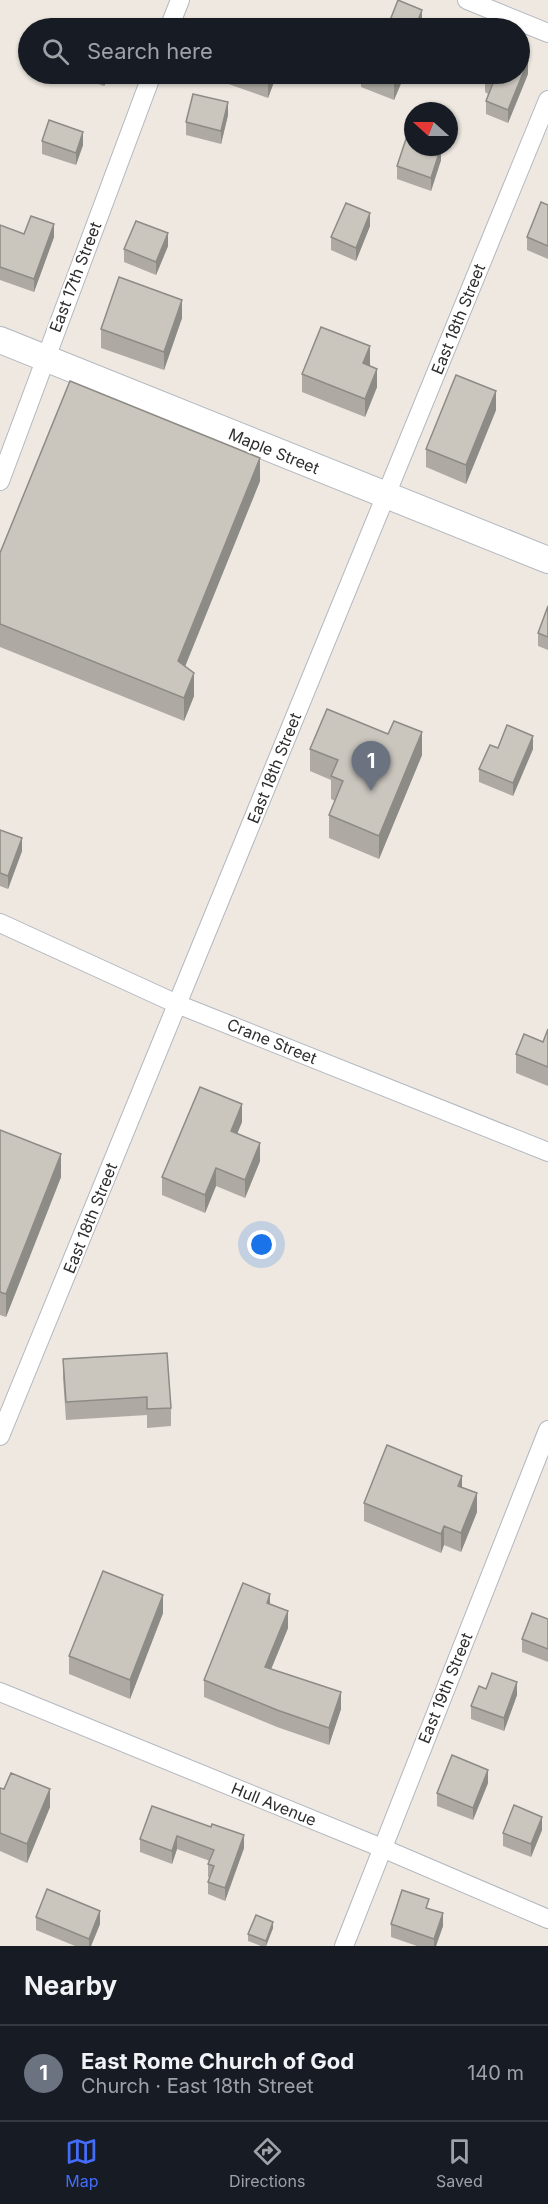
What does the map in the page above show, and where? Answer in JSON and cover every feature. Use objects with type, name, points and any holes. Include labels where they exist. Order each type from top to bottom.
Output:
[{"type":"main road","name":"Maple Street","points":[[0,340],[548,560]]},
{"type":"street","points":[[173,18],[180,0]]},
{"type":"street","points":[[467,0],[511,18]]},
{"type":"street","points":[[530,26],[548,33]]},
{"type":"street","name":"East 17th Street","points":[[0,481],[148,84]]},
{"type":"street","name":"East 18th Street","points":[[0,1436],[548,100]]},
{"type":"street","name":"Crane Street","points":[[0,923],[177,1004],[548,1152]]},
{"type":"street","name":"East 19th Street","points":[[344,1946],[548,1430]]},
{"type":"street","name":"Hull Avenue","points":[[0,1692],[382,1848],[548,1919]]},
{"type":"building","points":[[398,0],[422,10],[419,18],[391,18]]},
{"type":"building","points":[[493,84],[519,84],[508,110],[486,101]]},
{"type":"building","points":[[193,94],[228,102],[221,131],[186,122]]},
{"type":"building","points":[[49,120],[83,132],[76,153],[42,141]]},
{"type":"building","points":[[404,145],[404,156],[438,156],[431,178],[397,166]]},
{"type":"building","points":[[541,202],[548,205],[548,246],[527,237]]},
{"type":"building","points":[[346,203],[370,213],[356,248],[331,237]]},
{"type":"building","points":[[31,216],[54,224],[34,279],[0,267],[0,225],[24,234]]},
{"type":"building","points":[[136,221],[168,233],[156,262],[124,249]]},
{"type":"building","points":[[119,277],[182,300],[164,352],[101,329]]},
{"type":"building","points":[[321,327],[370,346],[363,363],[377,369],[365,399],[302,374]]},
{"type":"building","points":[[456,375],[496,391],[466,465],[426,449]]},
{"type":"building","points":[[70,381],[260,458],[178,661],[194,673],[184,698],[0,624],[0,553]]},
{"type":"building","points":[[548,606],[548,637],[538,633]]},
{"type":"building","points":[[327,709],[388,734],[394,721],[422,732],[379,836],[329,815],[343,781],[331,776],[338,760],[310,749]]},
{"type":"building","points":[[507,725],[533,736],[513,783],[479,769],[490,745],[498,748]]},
{"type":"building","points":[[0,830],[22,838],[8,876],[0,873]]},
{"type":"building","points":[[548,1029],[548,1067],[516,1054],[524,1034],[543,1042]]},
{"type":"building","points":[[200,1087],[242,1104],[231,1131],[260,1143],[245,1180],[216,1168],[205,1195],[162,1177]]},
{"type":"building","points":[[0,1130],[61,1154],[6,1294],[0,1292]]},
{"type":"building","points":[[167,1353],[171,1408],[147,1409],[147,1397],[66,1402],[63,1359]]},
{"type":"building","points":[[387,1445],[462,1476],[458,1486],[477,1493],[461,1533],[444,1526],[441,1534],[364,1503]]},
{"type":"building","points":[[103,1571],[163,1595],[130,1680],[69,1656]]},
{"type":"building","points":[[243,1583],[270,1594],[267,1603],[288,1611],[265,1667],[341,1692],[329,1728],[277,1710],[204,1680]]},
{"type":"building","points":[[532,1613],[548,1619],[548,1649],[522,1639]]},
{"type":"building","points":[[492,1673],[517,1682],[504,1718],[471,1706],[479,1686],[486,1689]]},
{"type":"building","points":[[452,1755],[488,1770],[473,1808],[437,1793]]},
{"type":"building","points":[[11,1773],[50,1789],[27,1844],[0,1833],[0,1788],[4,1789]]},
{"type":"building","points":[[514,1805],[542,1817],[531,1844],[503,1833]]},
{"type":"building","points":[[152,1806],[211,1827],[212,1824],[244,1835],[225,1888],[208,1882],[214,1866],[208,1864],[214,1850],[177,1836],[172,1851],[140,1839]]},
{"type":"building","points":[[47,1889],[100,1911],[89,1939],[36,1917]]},
{"type":"building","points":[[402,1890],[429,1899],[426,1908],[443,1913],[434,1939],[391,1924]]},
{"type":"building","points":[[256,1915],[273,1922],[266,1941],[248,1934]]},
{"type":"place","name":"East Rome Church of God","points":[[371,791]]}]
